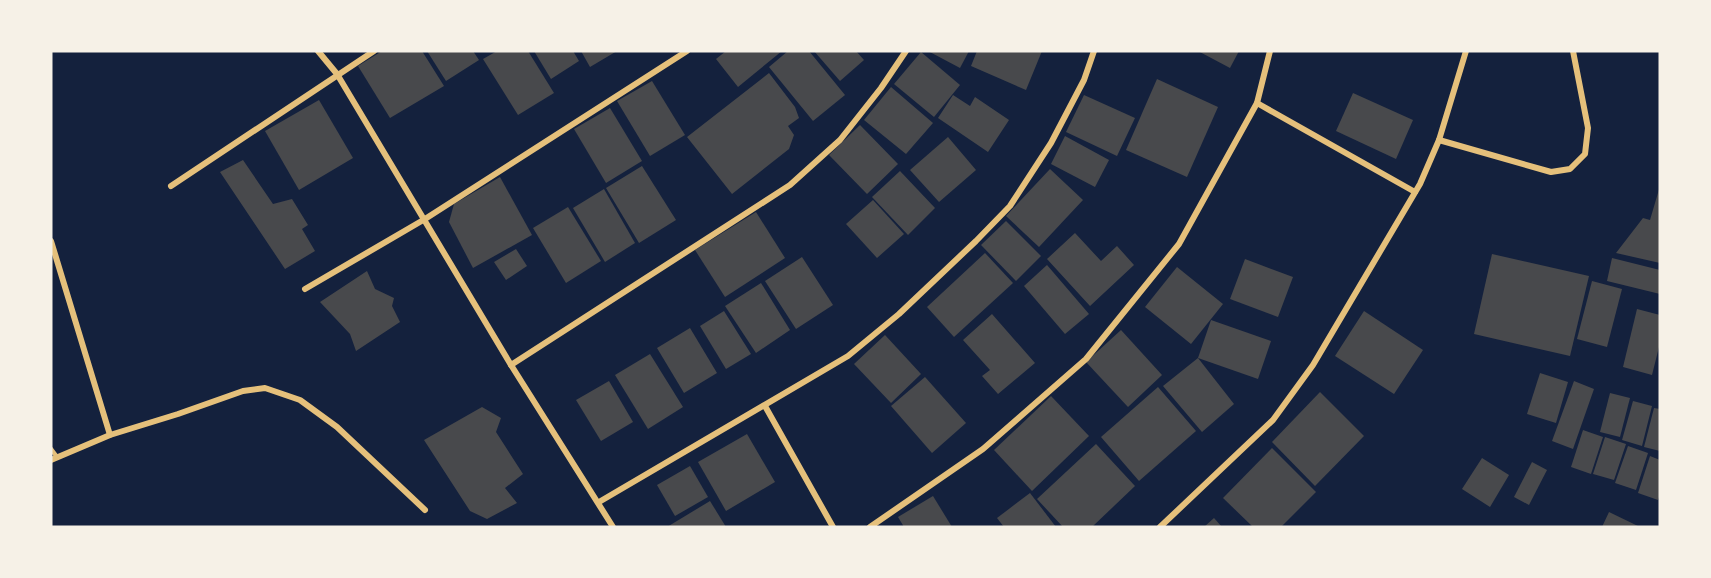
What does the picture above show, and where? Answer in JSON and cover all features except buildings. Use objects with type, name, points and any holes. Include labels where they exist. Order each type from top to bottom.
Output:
[{"type":"street","points":[[318,51],[337,74],[511,365],[614,527]]},
{"type":"street","points":[[171,186],[374,51]]},
{"type":"street","points":[[305,289],[425,219],[687,51]]},
{"type":"street","points":[[511,365],[790,185],[840,140],[881,88],[906,51]]},
{"type":"street","points":[[599,502],[848,356],[898,314],[1010,206],[1051,143],[1084,80],[1094,51]]},
{"type":"street","points":[[870,527],[983,450],[1086,359],[1179,244],[1257,103],[1270,51]]},
{"type":"street","points":[[1160,527],[1273,420],[1313,364],[1415,192],[1439,140],[1466,51]]},
{"type":"street","points":[[1439,140],[1551,172],[1570,170],[1585,154],[1588,128],[1573,51]]},
{"type":"street","points":[[1257,103],[1415,192]]},
{"type":"street","points":[[51,241],[110,435]]},
{"type":"street","points":[[54,459],[110,435],[243,391],[265,388],[300,400],[337,427],[425,510]]},
{"type":"street","points":[[765,406],[833,527]]},
{"type":"lane","points":[[51,449],[54,459]]}]
